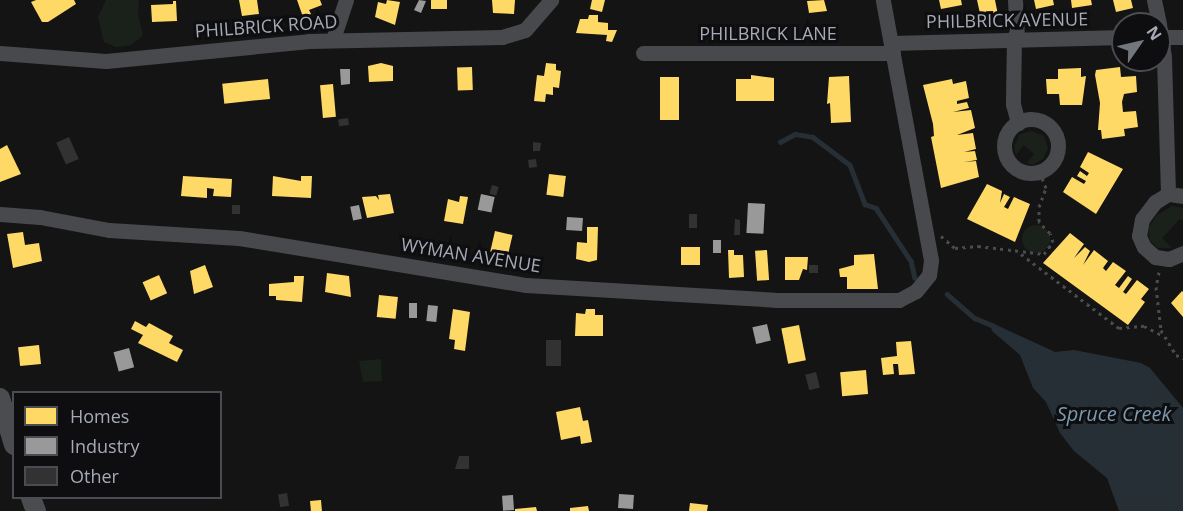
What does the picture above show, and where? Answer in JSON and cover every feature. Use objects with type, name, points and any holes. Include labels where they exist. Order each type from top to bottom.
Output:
[{"type":"main road","points":[[0,398],[12,438]]},
{"type":"street","points":[[333,39],[346,0]]},
{"type":"street","name":"PHILBRICK ROAD","points":[[0,53],[106,61],[333,39],[502,37],[518,33],[531,24],[550,0]]},
{"type":"street","points":[[883,0],[924,218]]},
{"type":"street","points":[[1015,0],[1013,104],[1018,123]]},
{"type":"street","name":"PHILBRICK AVENUE","points":[[892,48],[1015,37],[1111,37]]},
{"type":"street","name":"PHILBRICK LANE","points":[[643,52],[892,48]]},
{"type":"street","points":[[1164,72],[1175,195],[1149,208],[1139,231],[1147,252],[1161,258],[1183,253]]},
{"type":"street","points":[[1032,119],[1045,123],[1057,138],[1058,149],[1054,161],[1040,172],[1020,171],[1006,157],[1006,136],[1018,123],[1032,119]]},
{"type":"street","name":"WYMAN AVENUE","points":[[0,214],[40,217],[109,230],[239,237],[551,286],[629,288],[775,300],[899,300],[916,291],[929,275],[929,245],[924,218]]},
{"type":"path","points":[[924,218],[955,248],[978,246],[1020,253],[1044,254],[1053,242],[1050,233],[1039,222],[1039,207],[1046,188],[1040,172]]},
{"type":"path","points":[[1020,253],[1082,304],[1122,330],[1144,326],[1164,336]]},
{"type":"path","points":[[1161,258],[1156,287],[1164,336],[1176,355],[1183,358]]},
{"type":"shaded area","points":[[106,0],[139,0],[138,14],[143,36],[131,45],[116,47],[104,42],[98,17]]},
{"type":"shaded area","points":[[1031,131],[1044,136],[1048,148],[1043,159],[1032,165],[1027,163],[1034,154],[1024,145],[1016,155],[1014,147],[1019,135]]},
{"type":"shaded area","points":[[1172,206],[1183,208],[1183,221],[1180,219],[1162,238],[1172,248],[1158,248],[1150,240],[1148,228],[1157,215]]},
{"type":"shaded area","points":[[1036,225],[1046,229],[1050,239],[1046,249],[1036,253],[1026,249],[1022,239],[1026,229]]},
{"type":"shaded area","points":[[381,359],[382,381],[363,382],[359,361]]},
{"type":"water","name":"Spruce Creek","points":[[990,322],[1055,352],[1074,350],[1141,363],[1150,368],[1183,408],[1183,511],[1119,511],[1107,478],[1074,451],[1060,433],[1046,402],[1033,388],[1020,355],[992,331]]},
{"type":"building: Homes","points":[[74,0],[76,4],[48,22],[42,22],[31,2]]},
{"type":"building: Homes","points":[[239,0],[257,0],[259,14],[242,16]]},
{"type":"building: Homes","points":[[297,0],[320,0],[322,5],[309,10],[311,14],[303,17]]},
{"type":"building: Homes","points":[[387,0],[400,2],[395,25],[375,17],[378,2],[386,4]]},
{"type":"building: Homes","points":[[431,0],[447,0],[447,9],[431,9]]},
{"type":"building: Homes","points":[[492,0],[515,0],[514,14],[493,13]]},
{"type":"building: Homes","points":[[592,0],[605,0],[602,12],[590,9]]},
{"type":"building: Homes","points":[[824,0],[827,11],[809,13],[807,1]]},
{"type":"building: Homes","points":[[939,0],[961,0],[962,5],[941,9]]},
{"type":"building: Homes","points":[[977,0],[995,0],[998,15],[981,18]]},
{"type":"building: Homes","points":[[1034,0],[1053,0],[1054,5],[1036,9]]},
{"type":"building: Homes","points":[[1071,0],[1091,0],[1092,5],[1072,8]]},
{"type":"building: Homes","points":[[1113,0],[1131,0],[1133,8],[1116,12]]},
{"type":"building: Homes","points":[[173,1],[176,1],[177,21],[152,22],[151,5],[173,4]]},
{"type":"building: Homes","points":[[589,15],[598,15],[598,22],[608,23],[608,30],[617,30],[612,42],[606,41],[607,35],[576,33],[580,19],[588,19]]},
{"type":"building: Homes","points":[[381,63],[393,66],[393,81],[369,82],[368,66]]},
{"type":"building: Homes","points":[[546,63],[556,64],[556,70],[561,71],[559,88],[553,87],[553,95],[546,94],[545,102],[534,101],[537,75],[544,76]]},
{"type":"building: Homes","points":[[472,67],[473,90],[458,91],[457,68]]},
{"type":"building: Homes","points":[[1081,68],[1081,77],[1086,76],[1082,105],[1060,105],[1059,94],[1047,94],[1046,79],[1058,79],[1058,69]]},
{"type":"building: Homes","points":[[1111,68],[1111,72],[1120,72],[1121,77],[1136,76],[1137,92],[1124,94],[1122,102],[1123,112],[1136,111],[1138,127],[1124,129],[1125,136],[1102,139],[1101,130],[1098,130],[1100,103],[1096,70]]},
{"type":"building: Homes","points":[[751,75],[774,78],[774,101],[736,101],[736,79],[751,79]]},
{"type":"building: Homes","points":[[849,76],[851,122],[831,123],[830,103],[827,104],[829,77]]},
{"type":"building: Homes","points":[[660,77],[679,77],[679,120],[660,120]]},
{"type":"building: Homes","points":[[268,79],[270,99],[224,104],[222,84]]},
{"type":"building: Homes","points":[[952,79],[953,84],[966,81],[969,98],[957,101],[957,104],[967,102],[969,108],[953,112],[971,110],[975,128],[957,135],[973,133],[976,149],[964,152],[975,151],[977,160],[964,162],[976,161],[979,177],[941,188],[931,137],[934,136],[933,124],[923,85]]},
{"type":"building: Homes","points":[[333,84],[336,117],[323,118],[320,85]]},
{"type":"building: Homes","points":[[7,145],[21,174],[0,182],[0,149]]},
{"type":"building: Homes","points":[[1088,152],[1123,169],[1096,214],[1063,192],[1072,177],[1084,184],[1086,181],[1077,176],[1080,171],[1087,176],[1089,173],[1080,167]]},
{"type":"building: Homes","points":[[549,174],[566,176],[563,197],[546,195]]},
{"type":"building: Homes","points":[[183,176],[232,179],[231,197],[213,196],[214,189],[207,188],[207,198],[181,196]]},
{"type":"building: Homes","points":[[273,176],[301,181],[301,176],[312,176],[311,198],[272,196]]},
{"type":"building: Homes","points":[[987,184],[1002,191],[1000,203],[1004,194],[1010,197],[1004,207],[1008,209],[1014,197],[1030,204],[1015,242],[967,219]]},
{"type":"building: Homes","points":[[390,194],[394,213],[367,218],[362,197],[376,196],[379,200],[378,195]]},
{"type":"building: Homes","points":[[460,196],[468,197],[463,224],[444,221],[448,199],[459,202]]},
{"type":"building: Homes","points":[[587,227],[598,227],[597,260],[589,262],[576,259],[577,242],[587,243]]},
{"type":"building: Homes","points":[[495,231],[513,235],[508,256],[490,251]]},
{"type":"building: Homes","points":[[23,232],[25,245],[39,243],[42,261],[13,268],[7,234]]},
{"type":"building: Homes","points":[[1070,233],[1084,244],[1074,258],[1085,247],[1090,251],[1083,265],[1094,250],[1108,261],[1103,268],[1106,271],[1113,262],[1126,271],[1115,285],[1119,288],[1128,276],[1132,279],[1123,292],[1126,294],[1137,280],[1149,289],[1141,299],[1145,302],[1128,325],[1043,263]]},
{"type":"building: Homes","points":[[681,247],[700,247],[700,265],[681,265]]},
{"type":"building: Homes","points":[[728,250],[734,250],[734,255],[743,255],[744,277],[729,278]]},
{"type":"building: Homes","points":[[767,250],[769,280],[757,281],[755,251]]},
{"type":"building: Homes","points":[[874,254],[878,289],[847,289],[847,277],[840,277],[839,269],[854,265],[854,255]]},
{"type":"building: Homes","points":[[785,257],[808,257],[807,270],[803,269],[799,280],[785,280]]},
{"type":"building: Homes","points":[[205,265],[213,287],[194,294],[190,271]]},
{"type":"building: Homes","points":[[327,273],[349,276],[351,297],[325,292]]},
{"type":"building: Homes","points":[[159,275],[167,293],[151,301],[143,282]]},
{"type":"building: Homes","points":[[294,276],[304,276],[302,302],[276,300],[276,296],[269,296],[269,284],[294,282]]},
{"type":"building: Homes","points":[[1183,292],[1183,317],[1171,303]]},
{"type":"building: Homes","points":[[379,295],[398,297],[396,319],[377,317]]},
{"type":"building: Homes","points":[[453,309],[470,312],[465,351],[454,349],[455,340],[449,339]]},
{"type":"building: Homes","points":[[586,309],[595,309],[595,315],[603,315],[603,336],[575,336],[576,313],[585,314]]},
{"type":"building: Homes","points":[[135,321],[146,327],[149,323],[173,336],[169,343],[183,350],[177,362],[138,343],[143,335],[131,329]]},
{"type":"building: Homes","points":[[799,325],[806,360],[788,364],[781,328]]},
{"type":"building: Homes","points":[[911,341],[915,374],[899,375],[898,364],[893,364],[894,374],[883,375],[881,358],[897,356],[896,342]]},
{"type":"building: Homes","points":[[39,345],[41,364],[20,366],[18,347]]},
{"type":"building: Homes","points":[[866,370],[868,394],[842,396],[840,372]]},
{"type":"building: Homes","points":[[580,407],[583,421],[588,420],[592,442],[581,444],[580,436],[561,440],[556,412]]},
{"type":"building: Homes","points":[[321,500],[322,511],[311,511],[310,501]]},
{"type":"building: Homes","points":[[690,503],[708,505],[707,511],[689,511]]},
{"type":"building: Homes","points":[[588,506],[589,511],[570,511],[570,508]]},
{"type":"building: Homes","points":[[536,507],[537,511],[515,511],[515,509]]},
{"type":"building: Industry","points":[[419,0],[426,1],[421,13],[414,10]]},
{"type":"building: Industry","points":[[340,69],[350,69],[350,84],[341,85]]},
{"type":"building: Industry","points":[[481,194],[495,197],[491,213],[478,210]]},
{"type":"building: Industry","points":[[748,203],[765,204],[763,234],[746,233]]},
{"type":"building: Industry","points":[[359,205],[362,219],[353,221],[350,207]]},
{"type":"building: Industry","points":[[567,217],[583,218],[582,231],[566,230]]},
{"type":"building: Industry","points":[[713,240],[721,240],[721,253],[713,253]]},
{"type":"building: Industry","points":[[409,303],[417,303],[417,318],[409,318]]},
{"type":"building: Industry","points":[[428,305],[438,306],[436,322],[426,321]]},
{"type":"building: Industry","points":[[767,324],[771,341],[756,344],[752,327]]},
{"type":"building: Industry","points":[[129,348],[134,367],[119,371],[114,352]]},
{"type":"building: Industry","points":[[619,494],[634,495],[633,509],[618,508]]},
{"type":"building: Industry","points":[[513,495],[514,510],[503,511],[502,496]]},
{"type":"building: Other","points":[[348,118],[349,125],[339,126],[338,119]]},
{"type":"building: Other","points":[[69,137],[79,159],[66,165],[56,143]]},
{"type":"building: Other","points":[[533,142],[541,143],[540,151],[533,151]]},
{"type":"building: Other","points":[[536,159],[537,167],[529,168],[528,160]]},
{"type":"building: Other","points":[[492,185],[499,187],[496,196],[490,194]]},
{"type":"building: Other","points":[[232,205],[240,205],[240,214],[232,214]]},
{"type":"building: Other","points":[[689,214],[697,214],[697,228],[689,228]]},
{"type":"building: Other","points":[[735,219],[740,220],[740,235],[734,235]]},
{"type":"building: Other","points":[[809,265],[818,265],[818,273],[809,273]]},
{"type":"building: Other","points":[[546,340],[561,340],[561,366],[546,366]]},
{"type":"building: Other","points":[[816,372],[820,388],[809,390],[805,375]]},
{"type":"building: Other","points":[[459,456],[469,456],[469,469],[455,469]]},
{"type":"building: Other","points":[[287,493],[289,506],[280,507],[278,494]]},
{"type":"waterway","points":[[780,142],[795,134],[813,137],[850,165],[865,204],[876,208],[911,261],[915,278]]},
{"type":"waterway","points":[[947,294],[975,318],[994,326]]}]
